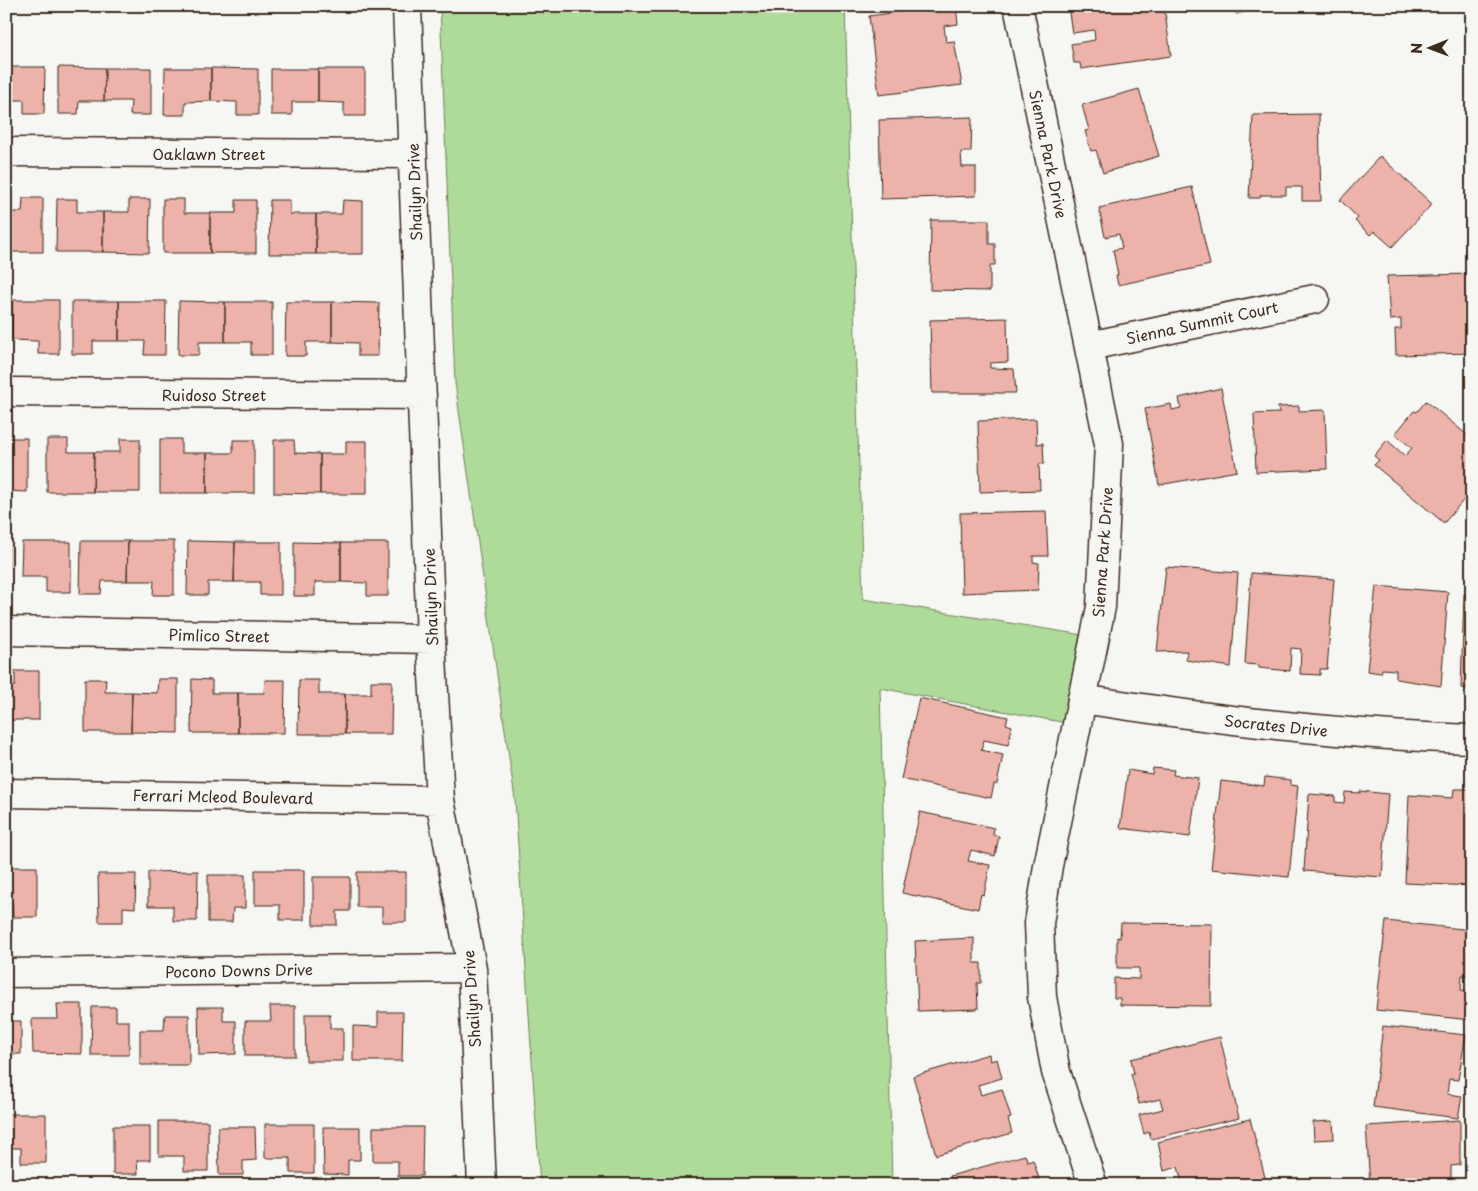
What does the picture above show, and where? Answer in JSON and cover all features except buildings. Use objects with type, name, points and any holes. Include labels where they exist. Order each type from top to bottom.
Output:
[{"type":"street","name":"Shailyn Drive","points":[[407,6],[431,639],[440,800],[472,968],[482,1185]]},
{"type":"street","name":"Sienna Park Drive","points":[[1018,6],[1109,444],[1101,608],[1048,866],[1039,923],[1042,997],[1056,1072],[1093,1185]]},
{"type":"street","name":"Oaklawn Street","points":[[6,152],[412,154]]},
{"type":"street","name":"Sienna Summit Court","points":[[1089,346],[1315,299]]},
{"type":"street","name":"Ruidoso Street","points":[[6,392],[422,395]]},
{"type":"street","name":"Pimlico Street","points":[[6,631],[431,639]]},
{"type":"street","name":"Socrates Drive","points":[[1082,699],[1202,718],[1306,729],[1404,737],[1472,739]]},
{"type":"street","name":"Ferrari Mcleod Boulevard","points":[[6,793],[440,800]]},
{"type":"street","name":"Pocono Downs Drive","points":[[6,973],[472,968]]},
{"type":"green space","points":[[440,6],[845,6],[863,599],[1095,637],[1077,725],[880,688],[892,1185],[540,1185],[515,799],[455,383]]}]
